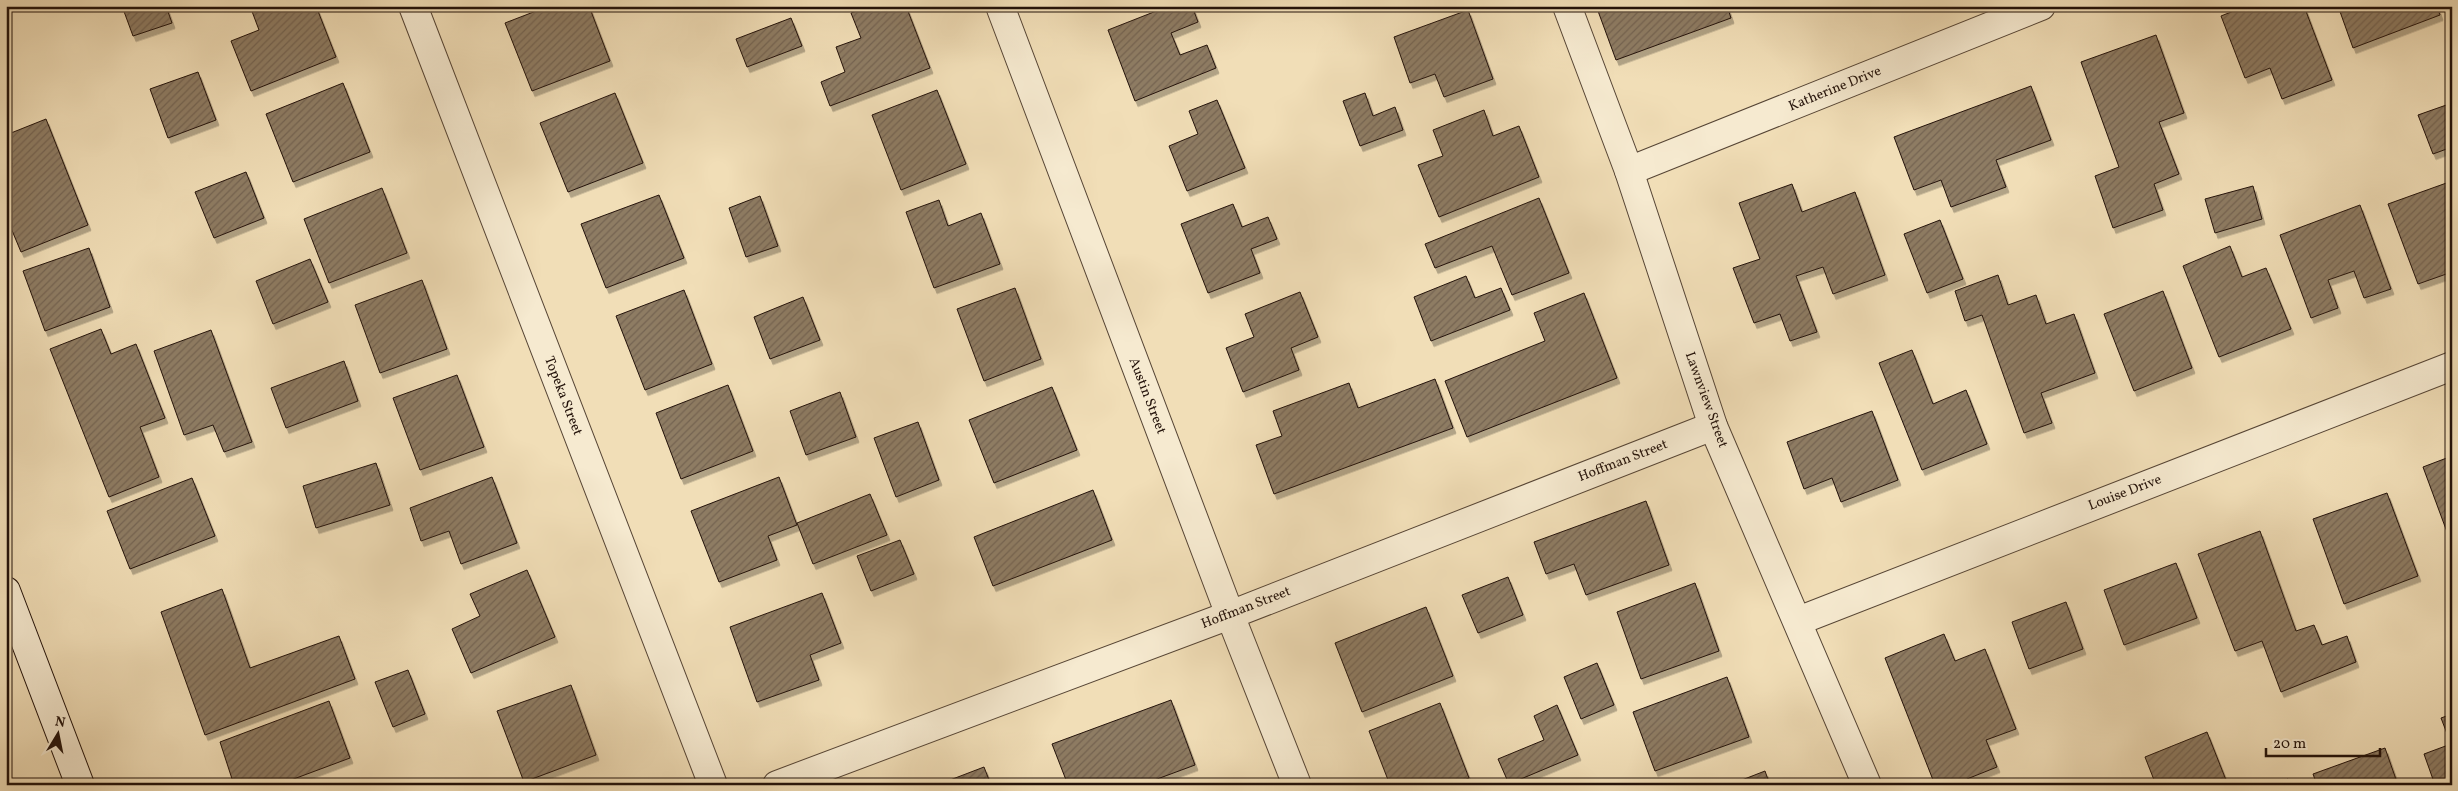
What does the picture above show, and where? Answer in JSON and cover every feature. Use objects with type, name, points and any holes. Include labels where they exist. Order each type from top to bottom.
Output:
[{"type":"street","name":"Topeka Street","points":[[412,6],[714,785]]},
{"type":"street","name":"Austin Street","points":[[1000,6],[1230,615],[1297,785]]},
{"type":"street","name":"Lawnview Street","points":[[1567,6],[1629,171],[1713,426],[1867,785]]},
{"type":"street","name":"Katherine Drive","points":[[1629,171],[2041,6]]},
{"type":"street","name":"Louise Drive","points":[[1798,621],[2452,366]]},
{"type":"street","name":"Hoffman Street","points":[[778,785],[1230,615],[1713,426]]},
{"type":"street","points":[[6,591],[80,785]]},
{"type":"building","points":[[122,6],[166,6],[172,23],[133,36]]},
{"type":"building","points":[[250,6],[316,6],[336,57],[251,91],[231,41],[259,30]]},
{"type":"building","points":[[549,6],[589,6],[610,61],[532,91],[505,23]]},
{"type":"building","points":[[870,6],[906,6],[930,68],[830,106],[821,82],[845,72],[836,47],[861,38],[851,13]]},
{"type":"building","points":[[1169,6],[1192,6],[1198,22],[1171,33],[1180,55],[1207,45],[1216,68],[1135,101],[1108,30]]},
{"type":"building","points":[[1611,6],[1727,6],[1731,18],[1616,60],[1598,11]]},
{"type":"building","points":[[2246,6],[2304,6],[2332,80],[2282,99],[2270,68],[2245,78],[2221,16]]},
{"type":"building","points":[[2338,6],[2437,6],[2440,15],[2353,48]]},
{"type":"building","points":[[1468,10],[1493,79],[1444,97],[1435,74],[1410,83],[1394,37]]},
{"type":"building","points":[[791,18],[802,46],[747,67],[736,39]]},
{"type":"building","points":[[2156,35],[2184,113],[2159,122],[2179,174],[2154,184],[2163,210],[2113,228],[2095,176],[2119,167],[2081,62]]},
{"type":"building","points":[[198,72],[216,120],[168,138],[150,89]]},
{"type":"building","points":[[343,83],[370,152],[293,182],[266,114]]},
{"type":"building","points":[[2031,86],[2051,140],[1996,160],[2006,187],[1951,207],[1941,180],[1914,190],[1894,137]]},
{"type":"building","points":[[937,90],[966,164],[901,190],[872,115]]},
{"type":"building","points":[[615,93],[643,163],[568,192],[540,123]]},
{"type":"building","points":[[1365,93],[1373,116],[1395,107],[1403,130],[1360,146],[1343,101]]},
{"type":"building","points":[[1217,100],[1245,168],[1187,191],[1169,146],[1198,134],[1189,111]]},
{"type":"building","points":[[2452,103],[2452,147],[2433,154],[2418,115]]},
{"type":"building","points":[[1484,110],[1493,136],[1519,126],[1539,177],[1439,217],[1418,165],[1443,156],[1433,130]]},
{"type":"building","points":[[46,119],[88,225],[21,252],[6,216],[6,166],[12,164],[6,151],[6,135]]},
{"type":"building","points":[[246,172],[264,218],[214,238],[195,192]]},
{"type":"building","points":[[2452,181],[2452,272],[2418,284],[2388,204]]},
{"type":"building","points":[[1792,184],[1802,212],[1855,192],[1885,275],[1833,294],[1823,267],[1796,276],[1817,332],[1790,341],[1780,314],[1754,323],[1733,268],[1760,259],[1739,203]]},
{"type":"building","points":[[2253,186],[2262,219],[2215,233],[2205,199]]},
{"type":"building","points":[[382,188],[407,253],[329,283],[304,219]]},
{"type":"building","points":[[659,195],[684,258],[606,288],[581,224]]},
{"type":"building","points":[[760,196],[778,246],[746,257],[729,208]]},
{"type":"building","points":[[1539,198],[1569,273],[1512,295],[1492,246],[1435,268],[1425,244]]},
{"type":"building","points":[[939,200],[948,226],[981,213],[1000,264],[934,288],[906,212]]},
{"type":"building","points":[[1233,204],[1242,227],[1268,217],[1277,239],[1251,249],[1260,273],[1208,293],[1181,224]]},
{"type":"building","points":[[2360,205],[2391,289],[2364,298],[2354,271],[2328,280],[2338,308],[2311,318],[2280,235]]},
{"type":"building","points":[[1940,220],[1963,279],[1927,293],[1904,234]]},
{"type":"building","points":[[2230,246],[2242,277],[2266,268],[2291,329],[2219,357],[2183,266]]},
{"type":"building","points":[[89,248],[110,307],[45,331],[23,271]]},
{"type":"building","points":[[310,259],[328,302],[273,324],[256,281]]},
{"type":"building","points":[[1998,275],[2008,305],[2036,295],[2046,324],[2074,314],[2095,373],[2041,393],[2052,423],[2024,433],[1982,315],[1965,321],[1955,291]]},
{"type":"building","points":[[1466,276],[1475,298],[1501,288],[1510,310],[1431,341],[1414,297]]},
{"type":"building","points":[[422,280],[447,349],[380,373],[355,305]]},
{"type":"building","points":[[1015,288],[1041,359],[984,381],[957,309]]},
{"type":"building","points":[[684,290],[712,364],[645,390],[616,316]]},
{"type":"building","points":[[2163,291],[2192,368],[2134,391],[2104,314]]},
{"type":"building","points":[[1300,292],[1318,337],[1291,348],[1299,370],[1243,392],[1226,348],[1254,337],[1245,314]]},
{"type":"building","points":[[1584,293],[1617,378],[1467,437],[1445,381],[1545,341],[1534,313]]},
{"type":"building","points":[[803,297],[820,340],[770,359],[754,317]]},
{"type":"building","points":[[101,329],[111,354],[136,344],[165,418],[140,427],[159,477],[109,497],[50,349]]},
{"type":"building","points":[[211,330],[252,442],[224,452],[213,425],[184,435],[154,351]]},
{"type":"building","points":[[1912,350],[1933,404],[1966,390],[1987,444],[1922,470],[1879,363]]},
{"type":"building","points":[[344,361],[358,401],[286,428],[271,388]]},
{"type":"building","points":[[457,375],[484,447],[420,470],[393,398]]},
{"type":"building","points":[[1435,379],[1453,428],[1274,494],[1256,445],[1282,436],[1273,411],[1349,383],[1358,408]]},
{"type":"building","points":[[728,385],[753,451],[681,479],[656,413]]},
{"type":"building","points":[[1052,387],[1077,450],[994,483],[969,420]]},
{"type":"building","points":[[840,392],[856,437],[806,455],[790,411]]},
{"type":"building","points":[[1872,411],[1898,480],[1841,502],[1832,478],[1804,489],[1787,442]]},
{"type":"building","points":[[918,422],[939,480],[896,497],[874,438]]},
{"type":"building","points":[[2452,456],[2452,530],[2447,532],[2423,467]]},
{"type":"building","points":[[376,463],[390,505],[316,528],[303,486]]},
{"type":"building","points":[[492,477],[517,543],[461,564],[449,531],[421,541],[410,508]]},
{"type":"building","points":[[779,477],[797,525],[768,536],[777,560],[719,582],[691,511]]},
{"type":"building","points":[[192,478],[215,536],[130,569],[107,511]]},
{"type":"building","points":[[1093,490],[1112,540],[993,586],[974,537]]},
{"type":"building","points":[[2387,493],[2418,576],[2344,604],[2313,519]]},
{"type":"building","points":[[870,494],[887,535],[813,564],[797,523]]},
{"type":"building","points":[[1646,501],[1669,565],[1586,595],[1574,564],[1546,574],[1534,542]]},
{"type":"building","points":[[2260,531],[2296,631],[2314,625],[2322,645],[2347,636],[2356,662],[2281,692],[2262,641],[2235,651],[2198,554]]},
{"type":"building","points":[[900,540],[914,574],[871,591],[857,556]]},
{"type":"building","points":[[2176,563],[2197,618],[2124,645],[2104,590]]},
{"type":"building","points":[[527,570],[555,637],[471,673],[452,629],[480,616],[470,594]]},
{"type":"building","points":[[1508,577],[1523,615],[1478,633],[1462,595]]},
{"type":"building","points":[[1695,583],[1719,651],[1641,679],[1617,612]]},
{"type":"building","points":[[222,589],[250,668],[339,636],[355,679],[205,735],[161,612]]},
{"type":"building","points":[[822,593],[841,643],[810,655],[819,680],[757,702],[730,627]]},
{"type":"building","points":[[2066,602],[2083,649],[2029,669],[2012,622]]},
{"type":"building","points":[[1426,607],[1453,676],[1362,712],[1335,643]]},
{"type":"building","points":[[1944,634],[1955,661],[1985,649],[2016,729],[1986,740],[1997,767],[1967,779],[1969,785],[1935,785],[1885,658]]},
{"type":"building","points":[[1597,663],[1614,705],[1581,719],[1564,677]]},
{"type":"building","points":[[408,670],[425,714],[393,727],[375,682]]},
{"type":"building","points":[[1727,677],[1749,737],[1655,771],[1633,712]]},
{"type":"building","points":[[571,685],[596,755],[524,782],[497,711]]},
{"type":"building","points":[[1171,700],[1195,765],[1141,785],[1068,785],[1052,744]]},
{"type":"building","points":[[329,701],[350,758],[291,780],[293,785],[234,785],[220,742]]},
{"type":"building","points":[[1440,703],[1469,778],[1452,785],[1390,785],[1369,731]]},
{"type":"building","points":[[1557,705],[1578,755],[1509,784],[1498,759],[1544,740],[1534,716]]},
{"type":"building","points":[[2452,714],[2452,785],[2435,785],[2424,754],[2451,744],[2441,718]]},
{"type":"building","points":[[2207,732],[2226,780],[2215,785],[2156,785],[2145,757]]},
{"type":"building","points":[[2385,748],[2398,785],[2317,785],[2313,774]]},
{"type":"building","points":[[984,767],[991,785],[937,785]]},
{"type":"building","points":[[1765,771],[1770,785],[1729,785]]},
{"type":"building","points":[[2288,779],[2290,785],[2273,785]]}]
